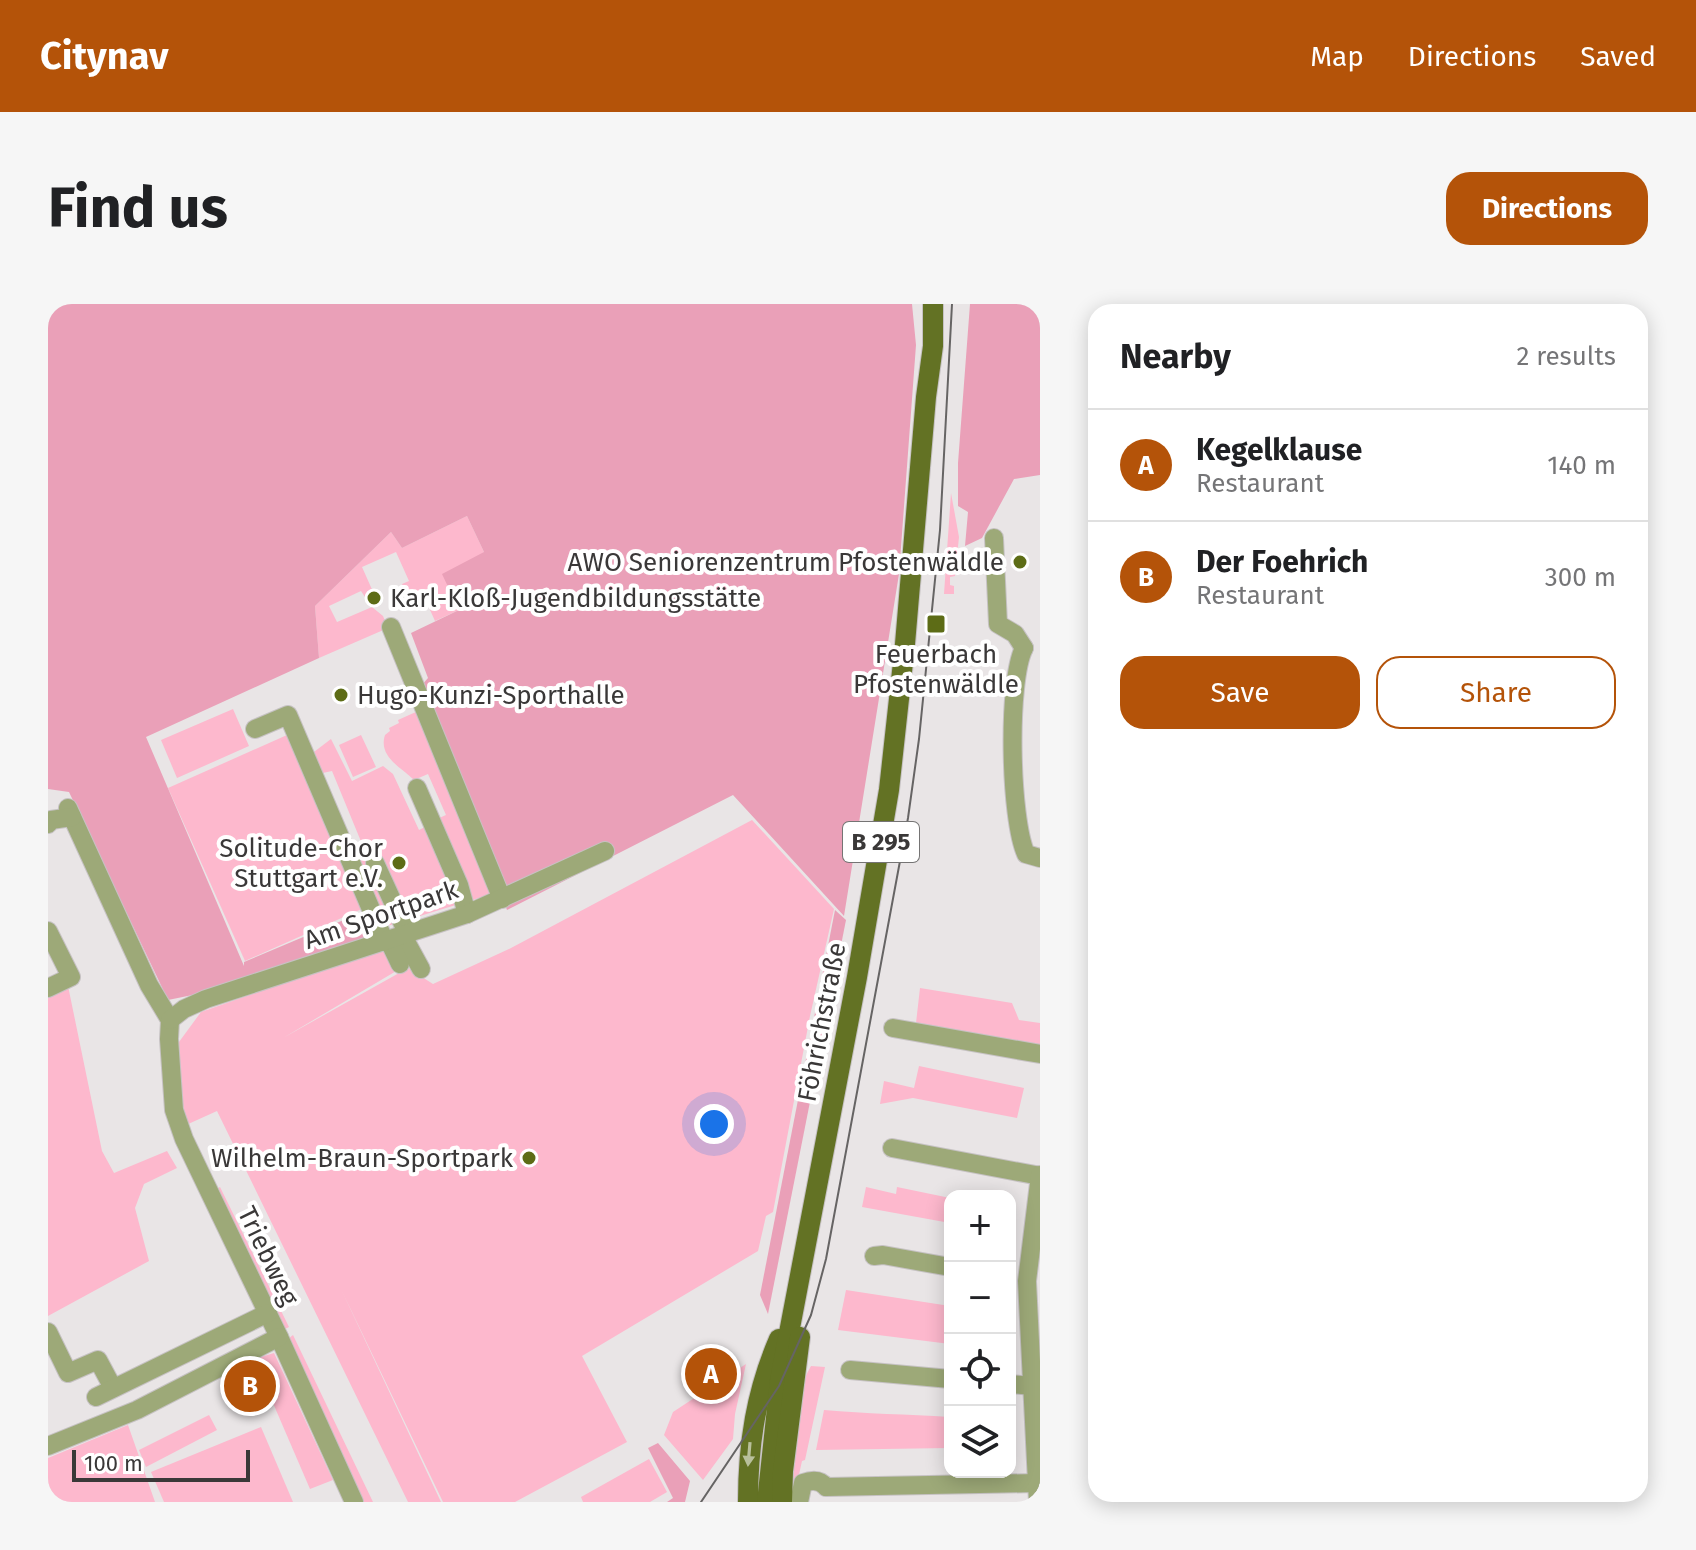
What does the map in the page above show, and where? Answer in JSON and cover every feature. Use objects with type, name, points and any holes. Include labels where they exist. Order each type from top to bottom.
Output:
[{"type":"main road","name":"B 295","points":[[922,304],[926,397]]},
{"type":"main road","name":"B 295","points":[[926,397],[933,346],[933,304]]},
{"type":"main road","name":"Föhrichstraße","points":[[767,1502],[776,1409],[889,790],[926,397]]},
{"type":"main road","points":[[782,1502],[783,1471],[804,1312],[799,1278]]},
{"type":"main road","points":[[748,1502],[748,1473],[756,1406],[764,1377],[794,1306]]},
{"type":"street","points":[[994,538],[998,624],[1032,647],[1018,664],[1014,726],[1015,796],[1019,839],[1026,854],[1040,858]]},
{"type":"street","points":[[391,627],[502,899]]},
{"type":"street","points":[[255,729],[288,715],[396,938],[421,969]]},
{"type":"street","points":[[417,788],[459,885],[467,914]]},
{"type":"street","points":[[48,824],[70,812],[149,985],[170,1020]]},
{"type":"street","name":"Am Sportpark","points":[[170,1020],[184,1009],[206,999],[467,914],[605,851]]},
{"type":"street","points":[[375,863],[400,964]]},
{"type":"street","points":[[48,931],[71,977],[48,988]]},
{"type":"street","name":"Triebweg","points":[[170,1020],[174,1110],[207,1190],[268,1313],[354,1502]]},
{"type":"street","points":[[893,1028],[1040,1054]]},
{"type":"street","points":[[799,1502],[803,1483],[809,1481],[819,1481],[826,1487],[1037,1493],[1032,1386],[1018,1280],[1040,1175],[892,1148]]},
{"type":"street","points":[[874,1256],[944,1266]]},
{"type":"street","points":[[48,1332],[68,1373],[98,1360],[104,1392],[268,1313]]},
{"type":"street","points":[[204,1320],[211,1339]]},
{"type":"street","points":[[48,1446],[137,1410],[279,1337]]},
{"type":"street","points":[[850,1370],[944,1378]]},
{"type":"street","points":[[1016,1385],[1032,1386]]},
{"type":"shaded area","points":[[48,304],[912,304],[916,345],[899,574],[844,916],[733,795],[507,910],[421,686],[428,678],[411,633],[459,610],[442,574],[484,552],[467,516],[402,548],[391,532],[315,606],[319,658],[146,737],[244,966],[244,962],[365,911],[375,934],[251,983],[168,1000],[69,792],[48,789]]},
{"type":"shaded area","points":[[970,304],[1040,304],[1040,475],[1014,479],[982,538],[965,546],[968,512],[958,506],[958,463]]},
{"type":"shaded area","points":[[951,493],[959,537],[955,576],[950,577],[954,594],[944,594]]},
{"type":"shaded area","points":[[467,516],[484,552],[459,610],[435,621],[423,594],[409,600],[402,584],[409,581],[396,552],[362,567],[374,594],[365,597],[361,591],[329,606],[337,622],[372,607],[383,616],[388,628],[319,658],[315,606],[391,532],[402,548]]},
{"type":"shaded area","points":[[233,709],[249,746],[177,778],[161,740]]},
{"type":"shaded area","points":[[418,711],[495,893],[469,901],[437,819],[446,815],[428,774],[414,780],[392,761],[385,749],[385,735],[389,728]]},
{"type":"shaded area","points":[[287,735],[364,908],[245,961],[168,788]]},
{"type":"shaded area","points":[[361,735],[376,767],[353,777],[339,745]]},
{"type":"shaded area","points":[[331,739],[352,781],[383,766],[393,774],[419,830],[427,826],[459,904],[384,927],[356,863],[367,856],[332,771],[318,774],[310,755]]},
{"type":"shaded area","name":"Wilhelm-Braun-Sportpark","points":[[752,820],[834,909],[810,1016],[773,1212],[766,1216],[758,1251],[582,1356],[627,1442],[515,1502],[443,1502],[341,1289],[441,1502],[408,1502],[217,1111],[186,1125],[181,1107],[179,1042],[201,1012],[387,947],[398,970],[283,1038],[408,968],[433,984],[511,948]]},
{"type":"shaded area","points":[[835,910],[846,920],[768,1314],[760,1295]]},
{"type":"shaded area","points":[[67,981],[102,1151],[114,1173],[167,1151],[177,1168],[144,1184],[135,1208],[149,1261],[48,1316],[48,991]]},
{"type":"shaded area","points":[[920,988],[1012,1003],[1019,1020],[1040,1023],[1040,1045],[916,1023]]},
{"type":"shaded area","points":[[919,1066],[1024,1088],[1017,1118],[913,1098],[880,1104],[884,1081],[914,1088]]},
{"type":"shaded area","points":[[220,1187],[289,1327],[283,1330],[213,1191]]},
{"type":"shaded area","points":[[866,1187],[896,1194],[897,1187],[944,1197],[944,1222],[862,1207]]},
{"type":"shaded area","points":[[846,1290],[944,1305],[944,1343],[838,1330]]},
{"type":"shaded area","points":[[293,1335],[373,1502],[363,1502],[288,1339]]},
{"type":"shaded area","points":[[274,1353],[333,1480],[310,1489],[254,1359]]},
{"type":"shaded area","points":[[746,1364],[733,1439],[703,1480],[664,1435],[673,1412]]},
{"type":"shaded area","points":[[811,1366],[825,1367],[793,1502],[793,1432],[800,1395]]},
{"type":"shaded area","points":[[824,1410],[944,1417],[944,1448],[816,1450]]},
{"type":"shaded area","points":[[209,1415],[217,1430],[146,1467],[139,1450]]},
{"type":"shaded area","points":[[128,1425],[155,1502],[48,1502],[48,1458]]},
{"type":"shaded area","points":[[261,1427],[293,1502],[164,1502],[151,1472]]},
{"type":"shaded area","points":[[658,1443],[690,1481],[685,1502],[667,1502],[673,1498],[648,1448]]},
{"type":"shaded area","points":[[649,1459],[667,1492],[650,1502],[583,1502],[581,1497]]},
{"type":"tram line","points":[[701,1502],[779,1386],[811,1315],[826,1259],[908,818],[919,739],[940,530],[952,304]]},
{"type":"place","name":"AWO Seniorenzentrum Pfostenwäldle","points":[[1020,562]]},
{"type":"place","name":"Karl-Kloß-Jugendbildungsstätte","points":[[374,598]]},
{"type":"place","name":"Feuerbach Pfostenwäldle","points":[[936,624]]},
{"type":"place","name":"Hugo-Kunzi-Sporthalle","points":[[341,695]]},
{"type":"place","name":"Solitude-Chor Stuttgart e.V.","points":[[399,863]]},
{"type":"place","name":"Wilhelm-Braun-Sportpark","points":[[529,1158]]},
{"type":"place","name":"Kegelklause","points":[[711,1374]]},
{"type":"place","name":"Der Foehrich","points":[[250,1386]]}]
